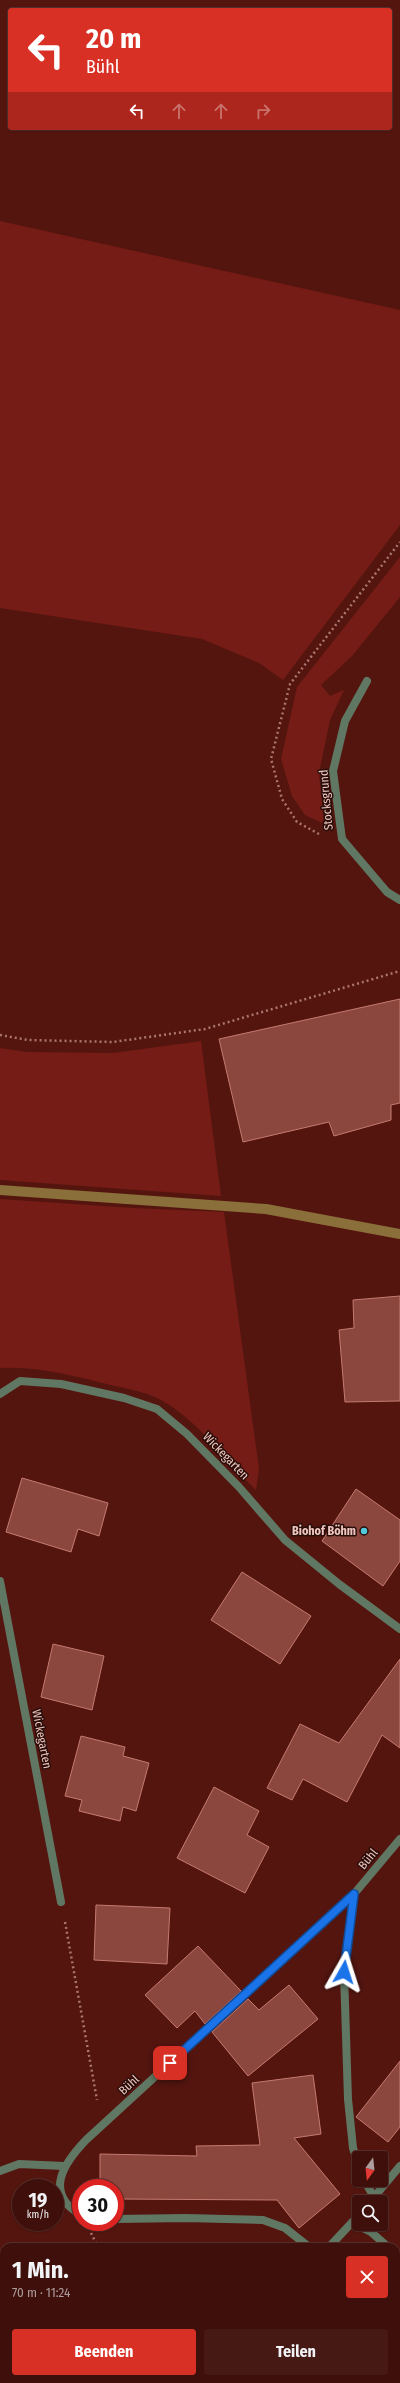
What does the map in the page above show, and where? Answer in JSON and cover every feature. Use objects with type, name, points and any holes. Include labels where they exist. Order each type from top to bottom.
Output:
[{"type":"street","name":"Stocksgrund","points":[[367,681],[345,721],[333,771],[342,839],[387,892],[400,900]]},
{"type":"street","name":"Wickegarten","points":[[0,1394],[20,1381],[61,1384],[124,1398],[157,1409],[187,1434],[239,1488],[285,1540],[339,1584],[400,1629]]},
{"type":"street","name":"Wickegarten","points":[[0,1581],[61,1902]]},
{"type":"street","name":"Bühl","points":[[72,2209],[62,2194],[61,2181],[64,2166],[74,2152],[354,1894],[400,1839]]},
{"type":"street","points":[[354,1894],[344,1972],[349,2117],[354,2151]]},
{"type":"street","points":[[0,2171],[19,2164],[64,2166]]},
{"type":"street","points":[[375,2195],[400,2166]]},
{"type":"street","points":[[124,2220],[186,2218],[263,2220],[285,2228],[305,2243]]},
{"type":"street","points":[[333,2243],[352,2224]]},
{"type":"street","points":[[369,2231],[383,2243]]},
{"type":"path","points":[[342,839],[319,834],[297,822],[282,799],[270,759],[290,684],[400,542]]},
{"type":"path","points":[[0,1035],[28,1040],[113,1042],[205,1029],[400,970]]},
{"type":"path","points":[[61,1902],[102,2126]]},
{"type":"path","points":[[93,2236],[96,2243]]},
{"type":"shaded area","points":[[0,221],[400,310],[400,525],[283,680],[259,663],[202,639],[0,608]]},
{"type":"shaded area","points":[[400,557],[400,597],[352,656],[321,685],[330,696],[344,690],[330,720],[319,773],[324,824],[305,815],[292,796],[281,759],[297,687]]},
{"type":"shaded area","points":[[201,1041],[221,1196],[0,1180],[0,1048],[27,1052],[113,1053]]},
{"type":"shaded area","points":[[0,1199],[133,1208],[224,1212],[259,1469],[256,1490],[212,1442],[176,1410],[157,1398],[131,1389],[56,1372],[0,1368]]},
{"type":"building","points":[[400,999],[400,1103],[391,1105],[391,1120],[334,1136],[329,1122],[243,1142],[219,1039]]},
{"type":"building","points":[[400,1296],[400,1401],[345,1402],[339,1330],[354,1328],[353,1300]]},
{"type":"building","points":[[22,1478],[108,1503],[99,1536],[78,1529],[71,1552],[6,1532]]},
{"type":"building","name":"Biohof Böhm","points":[[356,1489],[400,1520],[400,1561],[383,1586],[322,1541]]},
{"type":"building","points":[[242,1572],[311,1616],[280,1664],[211,1620]]},
{"type":"building","points":[[53,1644],[104,1656],[92,1710],[41,1697]]},
{"type":"building","points":[[400,1659],[400,1748],[382,1735],[347,1802],[303,1779],[292,1800],[267,1788],[300,1724],[339,1743]]},
{"type":"building","points":[[81,1736],[125,1747],[123,1756],[149,1763],[136,1811],[123,1807],[120,1821],[79,1811],[82,1800],[65,1796]]},
{"type":"building","points":[[214,1787],[259,1811],[247,1835],[269,1847],[245,1893],[177,1858]]},
{"type":"building","points":[[96,1905],[170,1908],[167,1964],[94,1960]]},
{"type":"building","points":[[198,1946],[241,1991],[205,2024],[195,2011],[177,2028],[145,1995]]},
{"type":"building","points":[[289,1985],[318,2019],[248,2076],[212,2032],[248,1999],[259,2010]]},
{"type":"building","points":[[400,2061],[400,2127],[388,2142],[356,2117]]},
{"type":"building","points":[[313,2075],[321,2134],[294,2138],[340,2194],[299,2228],[277,2200],[124,2199],[124,2179],[100,2179],[100,2154],[197,2156],[196,2146],[260,2145],[252,2083]]},
{"type":"waterway","points":[[0,1190],[266,1209],[400,1234]]},
{"type":"place","name":"Biohof Böhm","points":[[364,1531]]},
{"type":"route","points":[[170,2063],[354,1894],[344,1972]]}]
